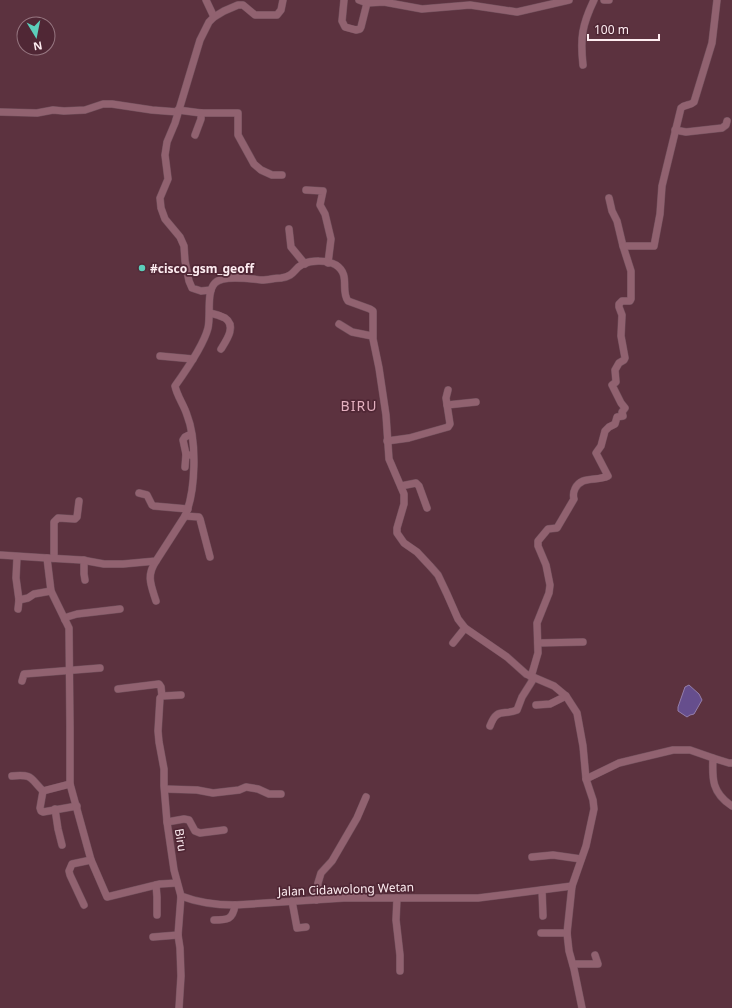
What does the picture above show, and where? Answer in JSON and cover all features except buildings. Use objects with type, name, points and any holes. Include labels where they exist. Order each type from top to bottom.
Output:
[{"type":"street","points":[[206,0],[214,17]]},
{"type":"street","points":[[211,290],[201,291],[192,288],[188,281],[184,246],[180,237],[165,218],[160,208],[160,198],[168,179],[165,155],[167,142],[175,123],[202,36],[209,22],[214,17],[233,6],[241,5],[246,7],[255,15],[277,15],[281,10],[283,0]]},
{"type":"street","points":[[344,0],[342,24],[345,27],[356,30],[360,29],[361,27],[368,3]]},
{"type":"street","points":[[359,0],[368,3],[384,2],[422,9],[463,2],[517,12],[569,0]]},
{"type":"street","points":[[583,65],[581,50],[582,29],[586,16],[594,0]]},
{"type":"street","points":[[604,0],[609,0]]},
{"type":"street","points":[[623,246],[654,245],[660,214],[662,186],[675,130],[681,108],[691,105],[694,102],[712,43],[717,0]]},
{"type":"street","points":[[0,112],[37,113],[52,110],[85,110],[103,104],[112,104],[152,110],[201,113],[238,113],[238,135],[254,164],[261,170],[272,175],[282,175]]},
{"type":"street","points":[[195,135],[201,119],[201,113]]},
{"type":"street","points":[[675,130],[689,132],[694,130],[722,128],[726,125],[726,122]]},
{"type":"street","points":[[306,190],[322,190],[324,192],[320,205],[326,218],[331,239],[328,263]]},
{"type":"street","points":[[490,726],[496,715],[499,713],[516,710],[533,678],[538,653],[537,623],[549,593],[550,585],[546,565],[538,546],[538,542],[548,529],[557,528],[574,499],[572,494],[574,489],[582,481],[599,479],[608,476],[597,452],[600,449],[605,431],[615,424],[617,417],[623,416],[622,412],[625,408],[612,385],[616,382],[616,366],[625,358],[621,336],[622,315],[619,304],[622,301],[630,301],[631,299],[631,271],[609,198]]},
{"type":"street","points":[[289,228],[291,247],[305,264]]},
{"type":"street","points":[[156,602],[151,584],[150,575],[152,566],[185,516],[188,508],[194,466],[191,434],[187,415],[175,386],[193,358],[208,330],[211,290],[216,282],[223,279],[242,278],[264,280],[284,277],[292,275],[305,264],[315,261],[336,266],[345,277],[345,294],[348,301],[372,311],[372,336],[386,415],[389,463],[404,494],[404,504],[397,533],[404,543],[417,552],[438,575],[458,619],[465,628],[507,657],[526,674],[554,686],[566,696],[577,713],[583,746],[586,779],[594,800],[594,809],[586,846],[572,886],[567,933],[569,951],[582,1008]]},
{"type":"street","points":[[210,313],[225,318],[230,325],[230,334],[221,349]]},
{"type":"street","points":[[339,324],[352,332],[372,336]]},
{"type":"street","points":[[160,356],[193,358]]},
{"type":"street","points":[[387,441],[409,438],[447,428],[450,424],[446,398],[448,390]]},
{"type":"street","points":[[447,405],[476,402]]},
{"type":"street","points":[[185,467],[186,454],[183,438],[191,434]]},
{"type":"street","points":[[186,454],[193,456]]},
{"type":"street","points":[[401,486],[416,483],[419,486],[427,508]]},
{"type":"street","points":[[139,494],[147,495],[151,504],[154,506],[188,508]]},
{"type":"street","points":[[79,501],[77,517],[75,519],[58,518],[54,522],[50,558],[51,591],[69,628],[70,784],[91,860],[107,897],[177,883]]},
{"type":"street","points":[[185,516],[198,517],[200,519],[210,556]]},
{"type":"street","points":[[0,556],[84,560],[104,564],[156,561]]},
{"type":"street","points":[[17,557],[16,578],[19,600],[18,609]]},
{"type":"street","points":[[84,560],[85,580]]},
{"type":"street","points":[[19,600],[28,598],[34,594],[51,591]]},
{"type":"street","points":[[65,620],[67,617],[75,615],[120,609]]},
{"type":"street","points":[[453,643],[465,628]]},
{"type":"street","points":[[538,643],[583,642]]},
{"type":"street","points":[[22,681],[24,674],[100,668]]},
{"type":"street","points":[[118,689],[159,684],[162,696],[181,695]]},
{"type":"street","name":"Biru","points":[[162,696],[160,699],[158,731],[160,754],[164,769],[167,822],[180,896],[178,934],[181,967],[179,1008]]},
{"type":"street","points":[[536,705],[550,704],[566,696]]},
{"type":"street","points":[[586,779],[619,763],[673,750],[690,750],[732,763]]},
{"type":"street","points":[[713,758],[712,777],[715,786],[720,796],[732,806]]},
{"type":"street","points":[[12,776],[21,775],[35,780],[43,791],[40,808],[41,811],[45,812],[77,806]]},
{"type":"street","points":[[43,791],[70,784]]},
{"type":"street","points":[[165,789],[197,790],[213,793],[238,790],[246,787],[258,789],[269,794],[281,794]]},
{"type":"street","points":[[316,900],[318,883],[321,874],[332,861],[357,818],[366,797]]},
{"type":"street","points":[[55,809],[62,845]]},
{"type":"street","points":[[167,822],[184,819],[189,820],[195,832],[200,833],[224,830]]},
{"type":"street","points":[[532,857],[553,855],[581,859]]},
{"type":"street","points":[[84,905],[69,871],[72,864],[91,860]]},
{"type":"street","points":[[156,886],[157,915]]},
{"type":"street","name":"Jalan Cidawolong Wetan","points":[[180,896],[207,904],[235,905],[344,898],[478,898],[572,886]]},
{"type":"street","points":[[542,890],[543,916]]},
{"type":"street","points":[[397,898],[396,920],[400,955],[400,971]]},
{"type":"street","points":[[292,902],[297,928],[306,927]]},
{"type":"street","points":[[214,920],[230,918],[233,914],[235,905]]},
{"type":"street","points":[[541,932],[567,933]]},
{"type":"street","points":[[153,937],[178,934]]},
{"type":"street","points":[[573,964],[598,964],[596,955]]},
{"type":"shaded area","points":[[689,685],[699,694],[702,700],[694,714],[687,717],[678,711],[678,707],[685,687]]},
{"type":"place","name":"#cisco_gsm_geoff","points":[[142,268]]},
{"type":"district","name":"BIRU","points":[[359,405]]}]
